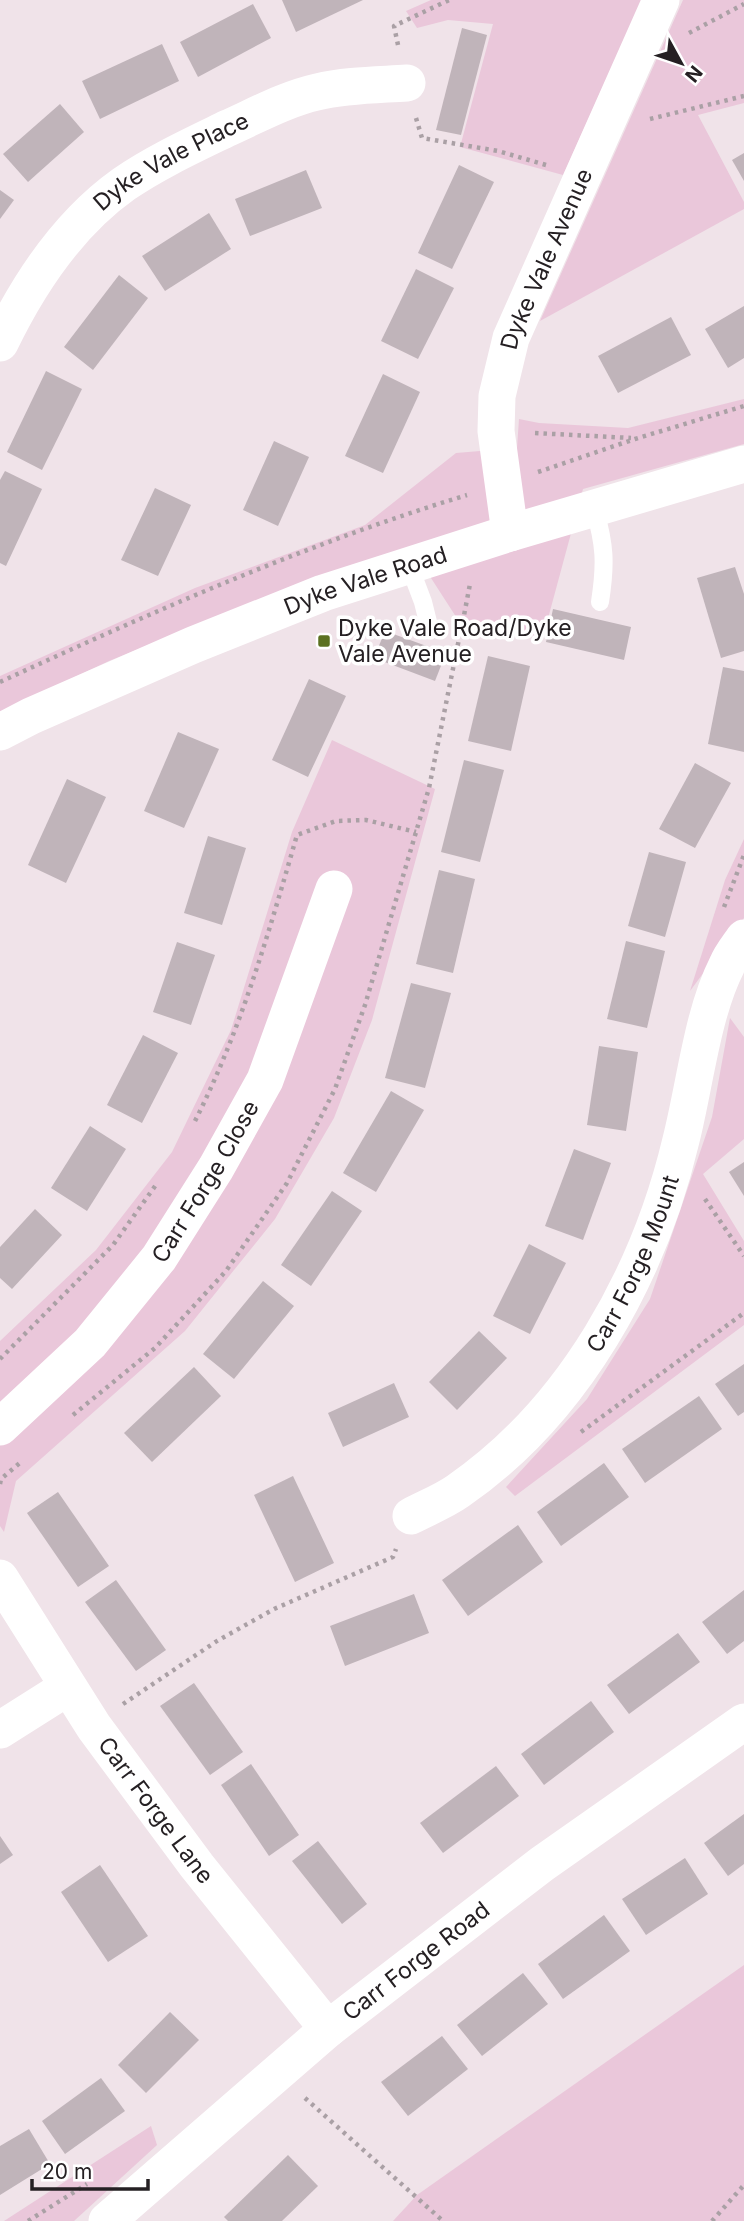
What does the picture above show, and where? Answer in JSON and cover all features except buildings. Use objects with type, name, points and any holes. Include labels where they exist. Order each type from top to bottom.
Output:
[{"type":"street","name":"Dyke Vale Avenue","points":[[510,533],[496,430],[497,396],[511,338],[661,0]]},
{"type":"street","name":"Dyke Vale Place","points":[[0,343],[17,307],[52,254],[124,184],[187,148],[275,106],[316,92],[354,86],[407,83]]},
{"type":"street","name":"Dyke Vale Road","points":[[0,732],[193,645],[324,593],[510,533],[744,464]]},
{"type":"street","name":"Carr Forge Close","points":[[0,1427],[90,1343],[159,1258],[216,1168],[265,1080],[334,888]]},
{"type":"street","name":"Carr Forge Mount","points":[[411,1516],[456,1493],[501,1458],[548,1410],[582,1365],[619,1304],[650,1237],[677,1158],[716,993],[727,964],[744,938]]},
{"type":"street","name":"Carr Forge Lane","points":[[0,1578],[94,1727],[197,1866],[328,2029]]},
{"type":"street","points":[[0,1730],[68,1687]]},
{"type":"street","name":"Carr Forge Road","points":[[107,2221],[328,2029],[542,1864],[744,1722]]},
{"type":"lane","points":[[594,508],[603,538],[606,564],[600,602]]},
{"type":"lane","points":[[409,565],[424,603],[430,630]]},
{"type":"path","points":[[449,0],[394,26],[422,138],[498,150],[583,175]]},
{"type":"path","points":[[610,114],[647,119],[744,96]]},
{"type":"path","points":[[0,682],[244,575],[393,518],[744,406]]},
{"type":"path","points":[[496,430],[635,439]]},
{"type":"path","points":[[189,1132],[223,1061],[265,946],[298,835],[336,821],[366,820],[416,832]]},
{"type":"path","points":[[677,1158],[744,1256]]},
{"type":"path","points":[[0,1359],[113,1245],[162,1177]]},
{"type":"path","points":[[579,1433],[744,1313]]},
{"type":"path","points":[[94,1727],[228,1634],[274,1609],[393,1557],[411,1516]]},
{"type":"path","points":[[276,2072],[443,2221]]},
{"type":"path","points":[[712,2221],[744,2185]]},
{"type":"shaded area","points":[[431,0],[642,0],[563,175],[460,147],[493,24],[448,20],[417,28],[406,11]]},
{"type":"shaded area","points":[[683,0],[744,0],[744,103],[698,115],[744,202],[744,209],[540,321]]},
{"type":"shaded area","points":[[744,399],[744,444],[583,489],[543,637],[460,623],[411,547],[307,581],[109,661],[0,712],[0,676],[195,588],[365,525],[456,453],[517,448],[519,419],[539,423],[628,428]]},
{"type":"shaded area","points":[[332,740],[435,789],[372,1020],[334,1118],[275,1219],[185,1331],[16,1481],[4,1532],[0,1526],[0,1341],[96,1250],[172,1152],[231,1030],[292,832]]},
{"type":"shaded area","points":[[744,839],[744,918],[690,991],[725,880]]},
{"type":"shaded area","points":[[730,1018],[744,1037],[744,1139],[703,1174],[744,1241],[744,1325],[515,1496],[506,1487],[587,1399],[650,1299],[712,1117]]},
{"type":"shaded area","points":[[744,1965],[744,2221],[393,2221],[417,2195]]},
{"type":"shaded area","points":[[151,2126],[157,2145],[74,2221],[4,2221]]},
{"type":"place","name":"Dyke Vale Road/Dyke Vale Avenue","points":[[324,641]]}]
